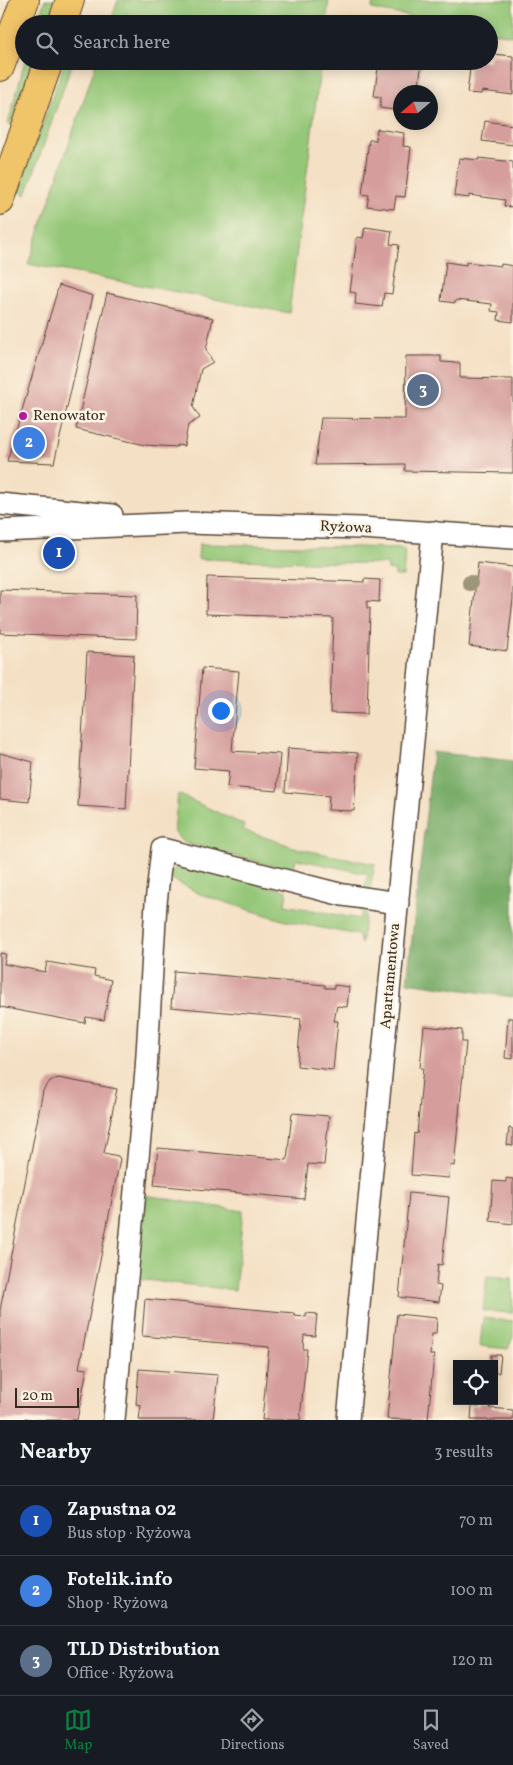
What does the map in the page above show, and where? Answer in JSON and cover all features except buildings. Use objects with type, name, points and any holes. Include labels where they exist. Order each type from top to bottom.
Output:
[{"type":"main road","points":[[20,15],[26,0]]},
{"type":"main road","points":[[65,15],[70,0]]},
{"type":"main road","points":[[0,68],[15,29]]},
{"type":"main road","points":[[0,201],[46,70]]},
{"type":"street","name":"Ryżowa","points":[[0,504],[180,523]]},
{"type":"street","name":"Ryżowa","points":[[0,531],[180,523],[361,528],[513,538]]},
{"type":"street","name":"Apartamentowa","points":[[348,1420],[433,532]]},
{"type":"street","points":[[114,1420],[146,1071],[162,849],[343,895],[398,902]]},
{"type":"green space","points":[[45,0],[56,0],[51,15],[40,15]]},
{"type":"green space","points":[[118,0],[329,0],[327,15],[113,15]]},
{"type":"green space","points":[[373,0],[513,0],[513,36],[498,34],[498,15],[402,15],[372,9]]},
{"type":"green space","points":[[23,70],[32,70],[11,125],[8,124]]},
{"type":"green space","points":[[62,70],[70,70],[26,195],[22,193],[20,188]]},
{"type":"green space","points":[[94,70],[320,70],[289,313],[28,264]]},
{"type":"green space","points":[[199,544],[403,548],[405,552],[403,576],[395,576],[395,571],[388,570],[387,564],[198,559]]},
{"type":"green space","points":[[433,752],[513,761],[513,997],[407,982]]},
{"type":"green space","points":[[178,794],[244,825],[243,830],[300,849],[375,864],[370,890],[365,889],[368,874],[296,859],[293,871],[182,842],[174,831]]},
{"type":"green space","points":[[181,864],[287,891],[285,905],[360,919],[363,905],[367,906],[361,944],[358,935],[286,921],[200,894],[170,878],[171,872]]},
{"type":"green space","points":[[144,1195],[243,1211],[235,1290],[137,1279]]},
{"type":"green space","points":[[487,1276],[512,1278],[513,1313],[483,1311]]},
{"type":"green space","points":[[483,1318],[513,1321],[513,1337],[508,1349],[480,1346]]},
{"type":"place","name":"TLD Distribution","points":[[423,390]]},
{"type":"place","name":"Renowator","points":[[23,416]]},
{"type":"place","name":"Fotelik.info","points":[[29,443]]},
{"type":"place","name":"Zapustna 02","points":[[59,553]]}]
